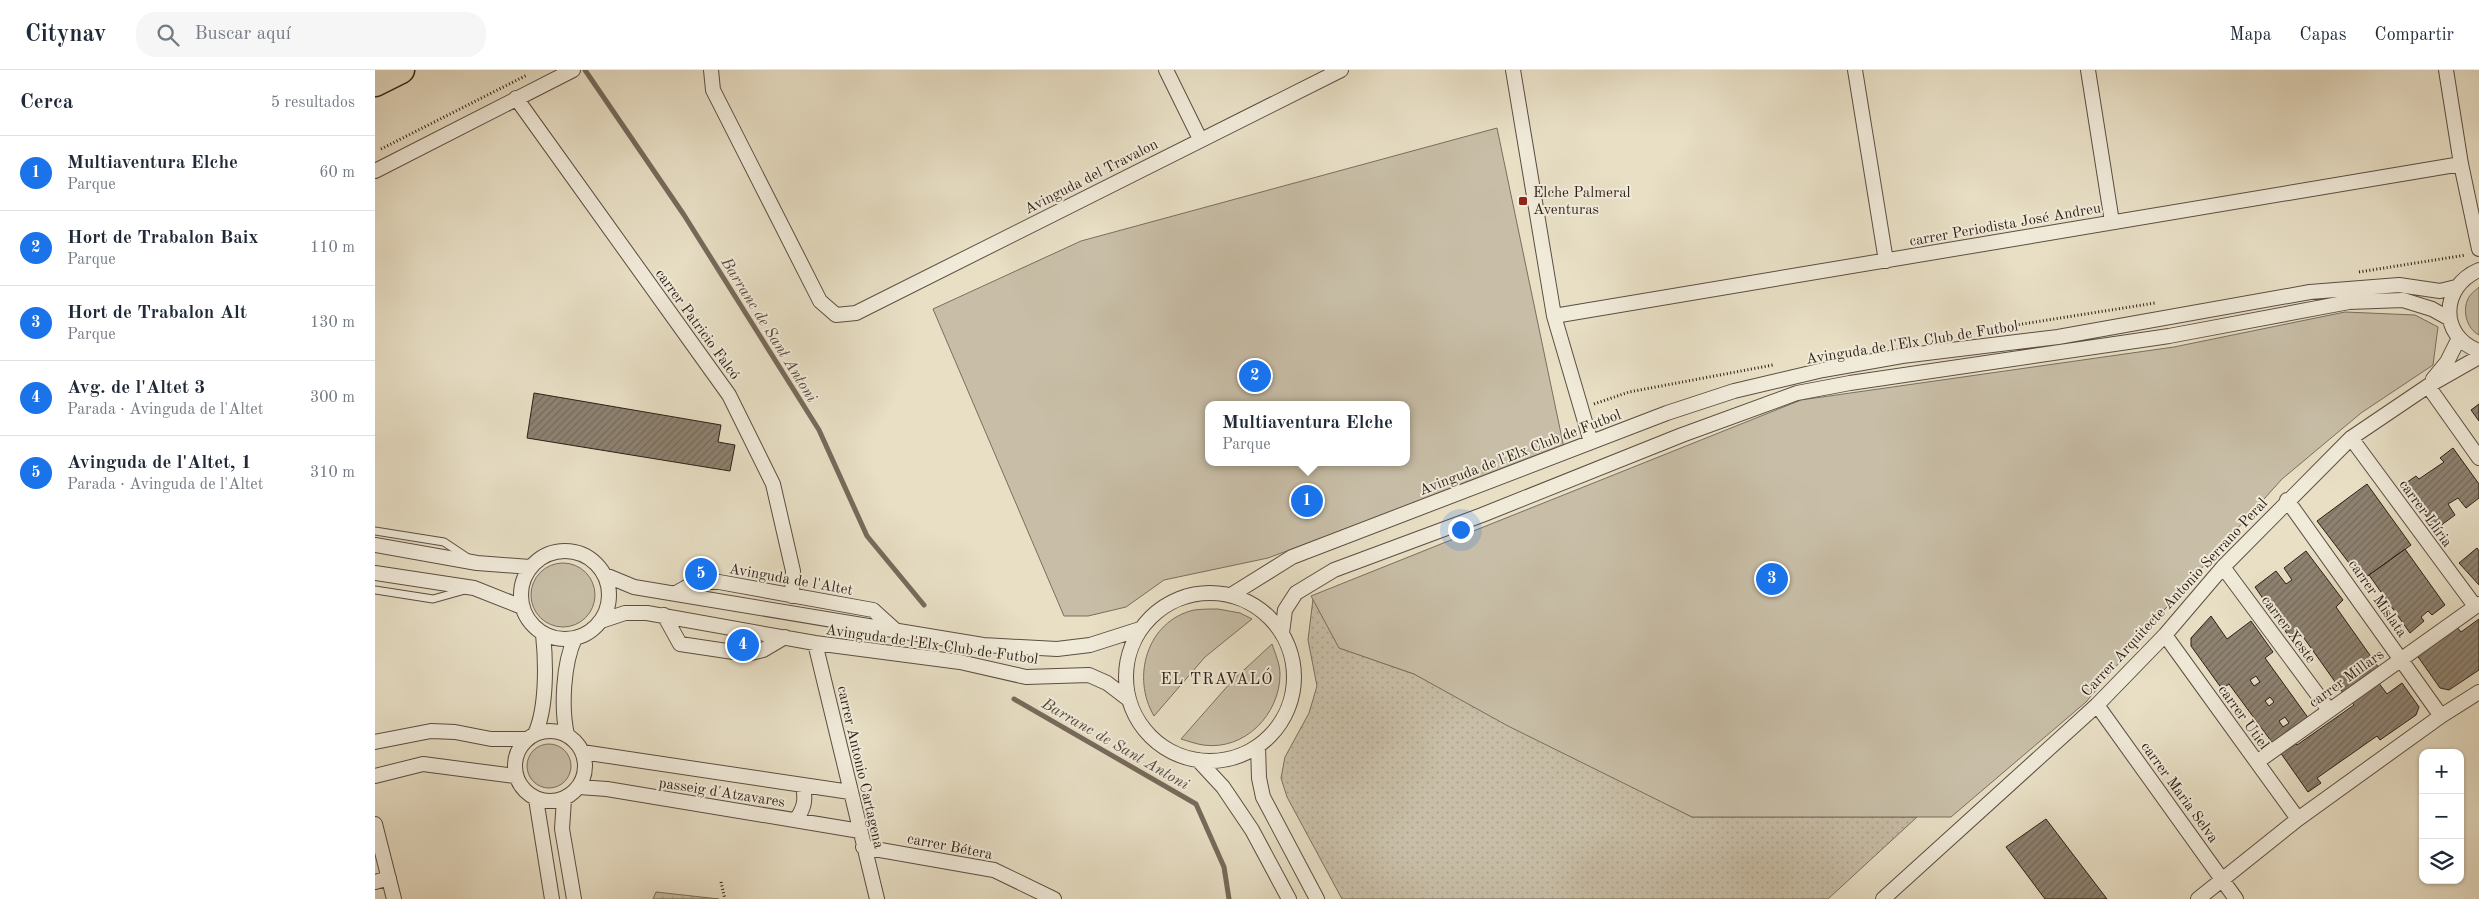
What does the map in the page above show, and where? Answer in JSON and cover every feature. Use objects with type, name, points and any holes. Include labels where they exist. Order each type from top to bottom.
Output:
[{"type":"highway","points":[[375,83],[401,70]]},
{"type":"street","points":[[375,171],[573,70]]},
{"type":"street","name":"Avinguda del Travalon","points":[[711,70],[713,90],[820,301],[836,315],[856,313],[1341,70]]},
{"type":"street","points":[[1165,70],[1200,139]]},
{"type":"street","points":[[1513,70],[1555,316],[1591,442]]},
{"type":"street","points":[[1855,70],[1886,261]]},
{"type":"street","points":[[2088,70],[2112,222]]},
{"type":"street","points":[[2446,70],[2461,164],[2479,249]]},
{"type":"street","name":"carrer Patricio Falcó","points":[[516,98],[729,395],[773,484],[793,571],[792,596]]},
{"type":"street","name":"carrer Periodista José Andreu","points":[[1555,316],[2461,164]]},
{"type":"street","points":[[2479,270],[2468,274],[2456,287],[2450,302],[2450,319],[2459,338],[2471,348],[2479,351]]},
{"type":"street","name":"Avinguda de l'Elx Club de Futbol","points":[[1231,595],[1292,557],[1591,442],[1734,391],[1823,370],[1902,356],[2058,336],[2310,292],[2399,286],[2440,291],[2456,287]]},
{"type":"street","name":"Avinguda de l'Elx Club de Futbol","points":[[1282,633],[1285,610],[1296,593],[1334,570],[1482,515],[1682,435],[1797,393],[2169,336],[2349,302],[2403,300],[2432,309],[2450,319]]},
{"type":"street","name":"Carrer Arquitecte Antonio Serrano Peral","points":[[2428,386],[2447,362],[2459,338]]},
{"type":"street","name":"Carrer Arquitecte Antonio Serrano Peral","points":[[1883,899],[2097,705],[2165,635],[2223,567],[2287,500],[2351,438],[2428,386],[2479,357]]},
{"type":"street","points":[[2428,386],[2479,458]]},
{"type":"street","name":"carrer Llíria","points":[[2351,438],[2477,605]]},
{"type":"street","name":"carrer Mislata","points":[[2287,500],[2441,716]]},
{"type":"street","points":[[375,546],[477,563],[530,568]]},
{"type":"street","points":[[605,575],[609,602],[601,621],[590,632],[575,638],[559,639],[543,634],[528,620],[522,607],[521,585],[530,568],[548,554],[569,550],[589,557],[605,575],[634,587],[676,593]]},
{"type":"street","name":"carrer Xeste","points":[[2223,567],[2329,710]]},
{"type":"street","points":[[375,573],[474,588],[522,607]]},
{"type":"street","name":"Avinguda de l'Altet","points":[[676,593],[697,582],[719,582],[873,610],[894,629]]},
{"type":"street","name":"Avinguda de l'Elx Club de Futbol","points":[[676,593],[894,629],[983,646],[1057,649],[1090,645],[1140,629]]},
{"type":"street","points":[[1203,593],[1231,595],[1255,605],[1282,633],[1289,647],[1295,677],[1289,707],[1275,731],[1247,753],[1213,761],[1187,758],[1159,745],[1137,720],[1128,699],[1126,664],[1131,647],[1140,629],[1169,603],[1203,593]]},
{"type":"street","name":"carrer Millars","points":[[2257,762],[2477,605]]},
{"type":"street","points":[[601,621],[625,613],[664,615],[815,643]]},
{"type":"street","points":[[664,615],[680,644],[747,654],[763,650],[785,636]]},
{"type":"street","points":[[543,634],[545,653],[541,722],[515,758],[515,776],[524,791],[536,799],[550,802],[564,799],[579,787],[585,774],[585,762],[582,752],[567,735],[563,720],[567,654],[575,638]]},
{"type":"street","name":"carrer Utiel","points":[[2165,635],[2298,819]]},
{"type":"street","name":"Avinguda de l'Elx Club de Futbol","points":[[815,643],[960,662],[1027,677],[1089,675],[1107,683],[1128,699]]},
{"type":"street","name":"carrer Antonio Cartagena","points":[[815,643],[877,899]]},
{"type":"street","points":[[2198,899],[2298,819],[2441,716],[2479,692]]},
{"type":"street","name":"carrer Maria Selva","points":[[2097,705],[2236,899]]},
{"type":"street","points":[[375,742],[431,731],[455,732],[491,739],[531,736],[553,731],[567,735]]},
{"type":"street","points":[[1258,746],[1259,778],[1263,797],[1317,899]]},
{"type":"street","name":"passeig d'Atzavares","points":[[582,752],[850,792]]},
{"type":"street","points":[[1197,760],[1223,787],[1252,830],[1289,899]]},
{"type":"street","points":[[375,776],[423,764],[515,776]]},
{"type":"street","points":[[796,820],[804,809],[803,786]]},
{"type":"street","name":"passeig d'Atzavares","points":[[579,787],[860,831]]},
{"type":"street","points":[[536,799],[552,899]]},
{"type":"street","points":[[564,799],[562,829],[574,899]]},
{"type":"street","points":[[375,824],[394,899]]},
{"type":"street","name":"carrer Bétera","points":[[863,847],[994,870],[1054,899]]},
{"type":"street","points":[[375,882],[389,878]]},
{"type":"lane","points":[[375,531],[444,542],[477,563]]},
{"type":"lane","points":[[375,590],[433,599],[474,588]]},
{"type":"path","points":[[375,152],[530,73]]},
{"type":"path","points":[[721,882],[725,899]]},
{"type":"shaded area","points":[[1497,128],[1564,448],[1268,558],[1164,580],[1126,607],[1088,616],[1064,616],[933,309],[1081,241]]},
{"type":"shaded area","points":[[2479,287],[2479,335],[2471,329],[2465,309],[2469,297]]},
{"type":"shaded area","points":[[2345,312],[2415,315],[2438,327],[2433,365],[2361,413],[2282,479],[2156,619],[2086,702],[1951,817],[1692,817],[1508,726],[1414,674],[1339,648],[1311,596],[1801,400],[2174,347]]},
{"type":"shaded area","points":[[563,563],[575,565],[586,572],[593,583],[595,595],[593,607],[586,618],[575,625],[563,627],[551,625],[540,618],[533,607],[531,595],[533,583],[540,572],[551,565]]},
{"type":"shaded area","points":[[1313,599],[1340,648],[1414,674],[1692,817],[1917,817],[1828,899],[1342,899],[1287,797],[1281,778],[1285,757],[1309,713],[1317,686],[1308,640]]},
{"type":"shaded area","points":[[1218,609],[1240,613],[1252,619],[1205,657],[1154,716],[1147,701],[1144,685],[1144,668],[1148,652],[1155,638],[1165,626],[1178,616],[1194,610]]},
{"type":"shaded area","points":[[1272,644],[1280,670],[1278,689],[1274,703],[1267,716],[1257,727],[1246,736],[1233,742],[1218,745],[1203,745],[1181,739],[1232,681]]},
{"type":"shaded area","points":[[553,744],[565,750],[570,757],[570,775],[565,782],[558,787],[545,788],[537,785],[530,778],[527,762],[530,754],[537,747]]},
{"type":"shaded area","points":[[656,892],[719,899],[653,899]]},
{"type":"building","points":[[534,393],[721,425],[718,442],[735,445],[730,471],[527,438]]},
{"type":"building","points":[[2479,404],[2479,421],[2471,410]]},
{"type":"building","points":[[2453,448],[2479,484],[2479,498],[2466,508],[2458,498],[2448,504],[2455,515],[2436,529],[2403,485],[2416,476],[2419,479],[2444,462],[2440,458]]},
{"type":"building","points":[[2367,484],[2411,545],[2362,580],[2317,521]]},
{"type":"building","points":[[2477,548],[2479,551],[2479,585],[2459,563]]},
{"type":"building","points":[[2405,549],[2445,605],[2432,615],[2428,611],[2421,617],[2424,621],[2410,633],[2369,575]]},
{"type":"building","points":[[2306,551],[2343,600],[2336,607],[2379,668],[2343,693],[2299,631],[2290,638],[2255,587],[2276,571],[2286,584],[2292,580],[2284,568]]},
{"type":"building","points":[[2211,616],[2227,639],[2251,621],[2273,652],[2265,658],[2309,719],[2274,745],[2229,684],[2222,689],[2191,646],[2191,638]],"holes":[[[2256,676],[2260,682],[2254,686],[2250,680]],[[2270,697],[2274,702],[2269,706],[2265,701]],[[2285,717],[2289,723],[2283,727],[2279,721]]]},
{"type":"building","points":[[2479,619],[2479,670],[2449,690],[2440,688],[2416,654],[2456,626],[2461,632]]},
{"type":"building","points":[[2378,682],[2387,694],[2402,683],[2419,707],[2416,715],[2380,740],[2377,736],[2317,778],[2321,783],[2308,792],[2280,752],[2294,742],[2297,745],[2354,705],[2351,701]]},
{"type":"building","points":[[2046,819],[2107,899],[2045,899],[2006,847]]},
{"type":"waterway","name":"Barranc de Sant Antoni","points":[[585,70],[684,215],[819,430],[867,536],[924,605]]},
{"type":"waterway","name":"Barranc de Sant Antoni","points":[[1014,699],[1196,804],[1224,867],[1229,899]]},
{"type":"place","name":"Elche Palmeral Aventuras","points":[[1523,201]]},
{"type":"place","name":"Hort de Trabalon Baix","points":[[1255,376]]},
{"type":"place","name":"Multiaventura Elche","points":[[1307,501]]},
{"type":"place","name":"Avinguda de l'Altet, 1","points":[[701,574]]},
{"type":"place","name":"Hort de Trabalon Alt","points":[[1772,579]]},
{"type":"place","name":"Avg. de l'Altet 3","points":[[743,645]]},
{"type":"district","name":"EL TRAVALÓ","points":[[1217,678]]}]
